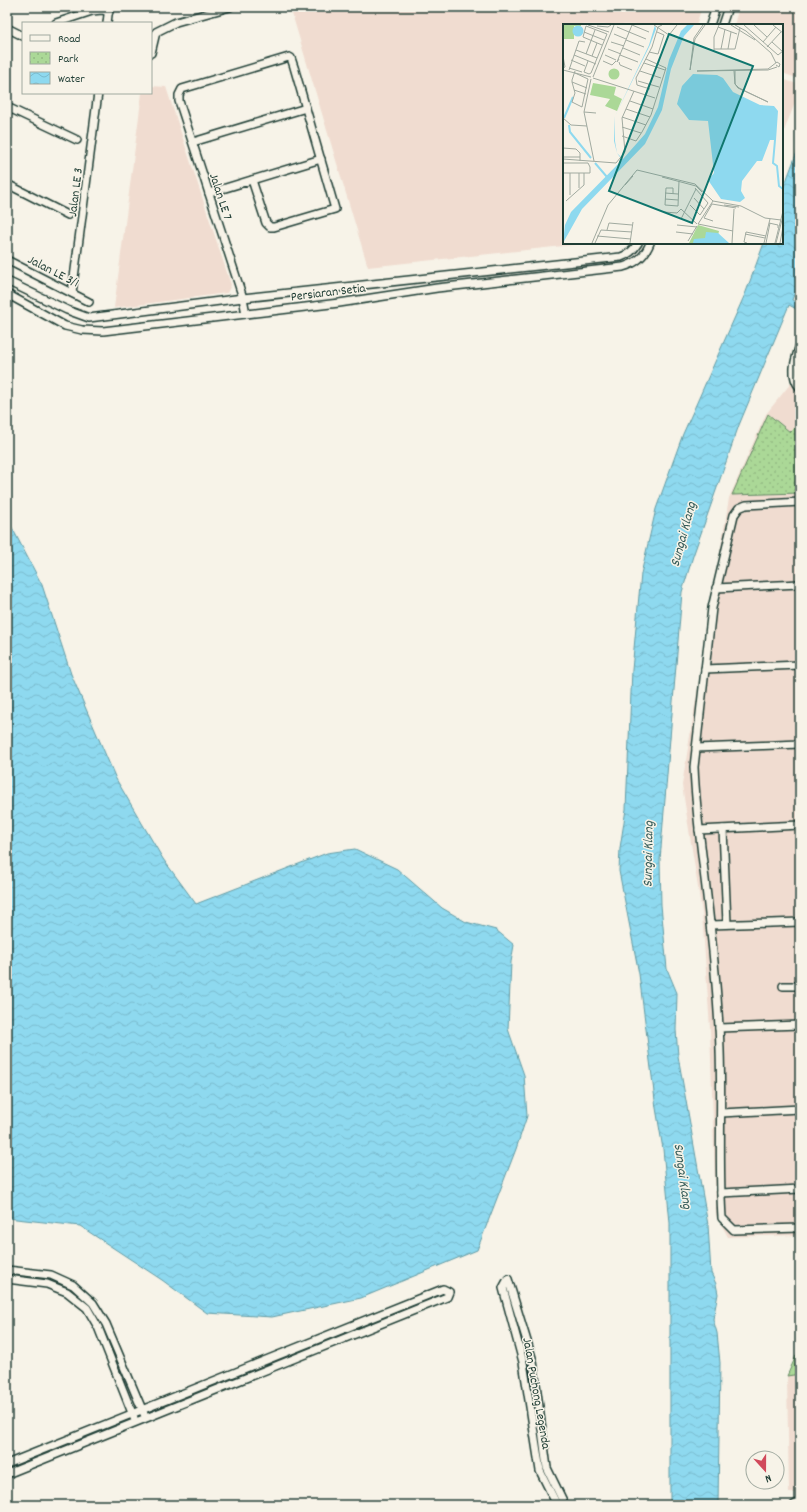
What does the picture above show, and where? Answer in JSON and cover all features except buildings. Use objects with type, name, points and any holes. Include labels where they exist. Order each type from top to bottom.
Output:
[{"type":"street","points":[[152,49],[156,32],[176,22],[230,7]]},
{"type":"street","points":[[710,24],[716,7]]},
{"type":"street","points":[[722,24],[728,7]]},
{"type":"street","points":[[59,22],[92,11],[109,10],[107,22]]},
{"type":"street","points":[[7,28],[22,36]]},
{"type":"street","name":"Jalan LE 7","points":[[246,314],[244,298],[179,101],[179,95],[182,89],[288,56],[292,60],[306,108]]},
{"type":"street","name":"Jalan LE 3","points":[[72,293],[88,181],[98,94]]},
{"type":"street","points":[[7,107],[77,140]]},
{"type":"street","points":[[193,142],[306,108],[335,208],[334,210],[274,227],[270,226],[266,223],[252,180]]},
{"type":"street","points":[[209,193],[321,159]]},
{"type":"street","points":[[7,184],[68,215]]},
{"type":"street","points":[[637,244],[631,252],[636,262],[645,254],[650,244]]},
{"type":"street","name":"Persiaran Setia","points":[[7,281],[67,310],[89,318],[244,298],[621,257],[631,252]]},
{"type":"street","name":"Jalan LE 3/1","points":[[7,260],[90,302]]},
{"type":"street","name":"Persiaran Setia","points":[[7,294],[65,326],[82,330],[103,330],[368,299],[437,288],[623,267],[636,262]]},
{"type":"street","points":[[800,345],[793,374],[800,388]]},
{"type":"street","points":[[800,502],[746,505],[739,508],[734,515],[712,608],[694,767],[699,830],[711,925],[719,1028],[722,1218],[734,1230],[800,1228]]},
{"type":"street","points":[[716,588],[800,584]]},
{"type":"street","points":[[705,669],[800,665]]},
{"type":"street","points":[[696,748],[800,744]]},
{"type":"street","points":[[699,830],[800,825]]},
{"type":"street","points":[[724,829],[727,924]]},
{"type":"street","points":[[711,925],[800,922]]},
{"type":"street","points":[[783,986],[800,986]]},
{"type":"street","points":[[719,1028],[800,1024]]},
{"type":"street","points":[[720,1113],[800,1109]]},
{"type":"street","points":[[721,1193],[800,1189]]},
{"type":"street","points":[[7,1270],[51,1274],[73,1284],[93,1303],[106,1324],[142,1410],[147,1418]]},
{"type":"street","points":[[7,1279],[47,1284],[67,1292],[87,1308],[98,1327],[135,1422]]},
{"type":"street","name":"Jalan Puchong Legenda","points":[[557,1505],[540,1471],[523,1362],[503,1288],[508,1279],[533,1361],[547,1468],[565,1505]]},
{"type":"street","points":[[7,1464],[443,1289],[449,1292],[447,1297],[7,1474]]},
{"type":"street","points":[[794,1505],[800,1502]]},
{"type":"shaded area","points":[[290,7],[702,7],[696,24],[563,24],[563,244],[582,244],[368,267]]},
{"type":"shaded area","points":[[739,7],[800,7],[800,79],[783,73],[783,24],[734,24]]},
{"type":"shaded area","points":[[783,79],[800,85],[800,90],[783,133]]},
{"type":"shaded area","points":[[152,86],[166,87],[231,285],[227,293],[114,308],[142,94],[152,94]]},
{"type":"shaded area","points":[[800,372],[800,1235],[728,1237],[716,1215],[710,1028],[702,913],[682,785],[729,498],[766,414]]},
{"type":"shaded area","points":[[800,1347],[800,1493],[789,1493],[787,1376]]},
{"type":"green space","points":[[768,414],[790,432],[800,422],[800,493],[732,495]]},
{"type":"green space","points":[[800,1347],[800,1374],[787,1376]]},
{"type":"water","name":"Sungai Klang","points":[[800,144],[800,279],[792,300],[800,305],[800,311],[789,305],[739,425],[693,556],[682,592],[660,860],[661,905],[667,969],[677,993],[676,1030],[678,1056],[708,1225],[711,1273],[716,1284],[718,1294],[713,1319],[717,1333],[720,1363],[718,1505],[670,1505],[670,1223],[663,1149],[656,1108],[639,974],[619,871],[620,848],[626,809],[632,670],[641,574],[656,509],[683,434],[746,292],[764,244],[783,244],[783,189]]},
{"type":"water","points":[[7,518],[42,585],[71,674],[116,779],[163,859],[196,904],[327,853],[355,849],[397,869],[442,908],[466,922],[496,930],[514,945],[511,962],[508,1029],[524,1075],[527,1116],[516,1149],[477,1250],[361,1298],[272,1317],[207,1313],[162,1280],[80,1226],[7,1218]]}]
